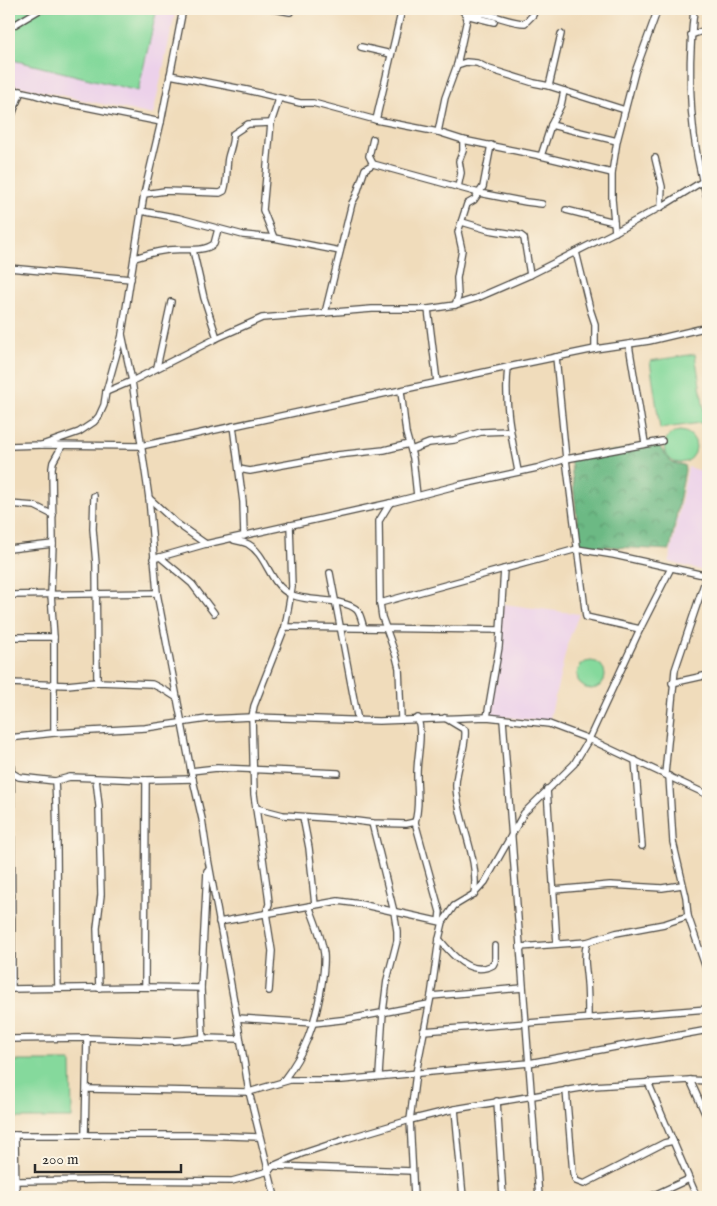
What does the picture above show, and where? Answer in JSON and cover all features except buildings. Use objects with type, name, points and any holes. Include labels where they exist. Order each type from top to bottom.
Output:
[{"type":"street","points":[[9,28],[41,9]]},
{"type":"street","points":[[42,445],[79,432],[94,422],[104,405],[122,334],[144,194],[161,122],[183,9]]},
{"type":"street","points":[[274,9],[290,12]]},
{"type":"street","points":[[376,120],[402,9]]},
{"type":"street","points":[[438,132],[445,98],[457,66],[467,19],[461,9]]},
{"type":"street","points":[[466,15],[485,11],[517,23],[525,22],[535,9]]},
{"type":"street","points":[[616,232],[612,174],[617,142],[638,63],[658,9]]},
{"type":"street","points":[[694,9],[689,89],[702,182],[708,201]]},
{"type":"street","points":[[466,15],[494,22]]},
{"type":"street","points":[[691,35],[708,29]]},
{"type":"street","points":[[549,86],[561,34]]},
{"type":"street","points":[[361,47],[391,54]]},
{"type":"street","points":[[457,66],[466,62],[477,63],[489,69],[625,110]]},
{"type":"street","points":[[170,75],[246,90],[279,99],[300,103],[313,103],[376,120],[438,132],[463,140],[541,156],[612,174]]},
{"type":"street","points":[[9,89],[50,100],[161,122]]},
{"type":"street","points":[[9,123],[21,91]]},
{"type":"street","points":[[541,156],[551,125],[561,105],[564,91]]},
{"type":"street","points":[[274,238],[262,210],[271,123],[279,99]]},
{"type":"street","points":[[144,194],[165,191],[220,193],[224,191],[228,158],[233,145],[233,134],[248,124],[271,123]]},
{"type":"street","points":[[551,125],[617,142]]},
{"type":"street","points":[[372,139],[369,156],[373,164]]},
{"type":"street","points":[[458,186],[461,173],[459,161],[463,140]]},
{"type":"street","points":[[456,305],[458,296],[457,278],[462,250],[458,232],[467,204],[474,200],[483,187],[491,145]]},
{"type":"street","points":[[656,158],[662,187],[661,207]]},
{"type":"street","points":[[325,313],[352,204],[365,169],[373,164],[479,193],[542,204]]},
{"type":"street","points":[[106,392],[262,318],[372,308],[428,309],[456,305],[530,275],[616,232],[708,178]]},
{"type":"street","points":[[566,210],[614,222]]},
{"type":"street","points":[[141,211],[179,218],[244,235],[274,238],[340,251]]},
{"type":"street","points":[[462,222],[489,230],[520,235],[524,238],[530,275]]},
{"type":"street","points":[[134,258],[167,250],[193,250],[211,246],[214,244],[218,229]]},
{"type":"street","points":[[193,250],[204,298],[217,338]]},
{"type":"street","points":[[576,252],[595,324],[595,349]]},
{"type":"street","points":[[9,268],[131,279]]},
{"type":"street","points":[[157,367],[171,302]]},
{"type":"street","points":[[428,309],[438,382]]},
{"type":"street","points":[[9,446],[141,446],[508,367],[595,349],[629,345],[708,327]]},
{"type":"street","points":[[122,334],[132,381],[149,498],[157,593],[176,698],[202,818],[249,1092],[260,1137],[271,1169],[276,1197]]},
{"type":"street","points":[[629,345],[645,443]]},
{"type":"street","points":[[556,357],[566,460],[586,617],[640,629]]},
{"type":"street","points":[[508,367],[505,390],[518,472]]},
{"type":"street","points":[[401,390],[417,496]]},
{"type":"street","points":[[233,426],[239,469],[244,536]]},
{"type":"street","points":[[239,469],[250,471],[337,455],[454,440],[481,432],[510,431]]},
{"type":"street","points":[[154,559],[206,544],[290,526],[566,460],[662,441]]},
{"type":"street","points":[[54,733],[54,637],[51,594],[53,544],[52,465],[62,446]]},
{"type":"street","points":[[94,496],[93,529],[97,594],[97,682]]},
{"type":"street","points":[[149,498],[176,523],[206,544]]},
{"type":"street","points":[[390,502],[379,521],[380,603],[385,627],[399,668],[401,719]]},
{"type":"street","points":[[9,504],[35,506],[53,515]]},
{"type":"street","points":[[269,990],[272,951],[266,913],[268,894],[256,808],[252,717],[254,706],[285,627],[291,595],[290,526]]},
{"type":"street","points":[[230,539],[248,544],[257,552],[280,586],[291,595],[330,600],[334,603],[347,605],[357,610],[364,628]]},
{"type":"street","points":[[9,548],[53,544]]},
{"type":"street","points":[[380,603],[577,549],[708,574],[675,670],[672,684],[667,775],[673,842],[688,916],[708,974]]},
{"type":"street","points":[[160,557],[192,584],[214,613]]},
{"type":"street","points":[[441,922],[454,906],[474,894],[485,882],[524,813],[574,764],[589,739],[640,629],[671,568]]},
{"type":"street","points":[[487,717],[500,630],[504,570]]},
{"type":"street","points":[[330,574],[334,603],[358,720]]},
{"type":"street","points":[[9,595],[157,593]]},
{"type":"street","points":[[285,627],[500,630]]},
{"type":"street","points":[[9,637],[54,637]]},
{"type":"street","points":[[672,684],[708,675]]},
{"type":"street","points":[[9,683],[67,685],[97,682],[152,684],[176,698]]},
{"type":"street","points":[[201,988],[10,989],[12,773],[10,738],[54,733],[145,728],[181,722],[252,717],[358,720],[487,717],[549,724],[589,739],[708,795]]},
{"type":"street","points":[[414,1197],[410,1120],[423,1031],[431,996],[441,922],[416,822],[418,814],[417,774],[420,739],[418,718]]},
{"type":"street","points":[[445,718],[465,730],[462,759],[456,784],[457,797],[473,865],[475,878],[474,894]]},
{"type":"street","points":[[503,720],[539,1197]]},
{"type":"street","points":[[635,760],[642,846]]},
{"type":"street","points":[[191,771],[217,768],[254,768],[338,773]]},
{"type":"street","points":[[12,773],[19,778],[55,781],[70,777],[146,780],[193,779]]},
{"type":"street","points":[[96,779],[99,806],[102,895],[97,928],[99,988]]},
{"type":"street","points":[[145,987],[146,780]]},
{"type":"street","points":[[55,781],[58,830],[56,916],[58,988]]},
{"type":"street","points":[[547,789],[557,944]]},
{"type":"street","points":[[256,808],[283,814],[372,823],[406,824],[416,822]]},
{"type":"street","points":[[283,1081],[294,1067],[306,1045],[314,1023],[324,969],[324,953],[312,906],[309,848],[303,816]]},
{"type":"street","points":[[372,823],[397,931],[397,942],[387,980],[379,1075]]},
{"type":"street","points":[[203,1038],[201,988],[208,859]]},
{"type":"street","points":[[554,890],[610,885],[662,888],[682,884]]},
{"type":"street","points":[[219,922],[266,913],[345,902],[441,922]]},
{"type":"street","points":[[520,947],[587,942],[616,933],[664,924],[688,916]]},
{"type":"street","points":[[439,939],[464,965],[472,968],[493,965],[495,961],[495,946]]},
{"type":"street","points":[[587,942],[584,963],[587,981],[588,1018]]},
{"type":"street","points":[[431,996],[523,988]]},
{"type":"street","points":[[237,1018],[314,1023],[349,1020],[429,1004]]},
{"type":"street","points":[[423,1031],[708,1009]]},
{"type":"street","points":[[87,1090],[249,1092],[283,1081],[342,1080],[379,1075],[529,1063],[708,1030]]},
{"type":"street","points":[[9,1039],[87,1038],[174,1041],[203,1038],[240,1039]]},
{"type":"street","points":[[85,1135],[87,1038]]},
{"type":"street","points":[[690,1080],[708,1120]]},
{"type":"street","points":[[16,1181],[232,1181],[271,1169],[317,1148],[410,1120],[455,1110],[566,1090],[620,1083],[708,1081]]},
{"type":"street","points":[[648,1082],[697,1197]]},
{"type":"street","points":[[566,1090],[573,1173],[576,1181],[579,1183],[584,1184],[664,1143],[673,1141]]},
{"type":"street","points":[[497,1102],[503,1197]]},
{"type":"street","points":[[455,1110],[463,1197]]},
{"type":"street","points":[[16,1197],[12,1135],[260,1137]]},
{"type":"street","points":[[271,1169],[412,1171]]},
{"type":"street","points":[[650,1197],[689,1179]]},
{"type":"shaded area","points":[[9,9],[176,9],[153,115],[9,84]]},
{"type":"shaded area","points":[[688,467],[708,473],[708,559],[704,571],[669,562]]},
{"type":"shaded area","points":[[503,604],[579,614],[568,642],[549,722],[488,715]]},
{"type":"green space","points":[[9,9],[157,9],[138,91],[9,59]]},
{"type":"green space","points":[[695,354],[706,422],[660,429],[650,361]]},
{"type":"green space","points":[[680,431],[686,432],[691,436],[695,441],[695,453],[691,458],[686,462],[680,463],[674,462],[669,458],[665,453],[664,447],[665,441],[669,436],[674,432]]},
{"type":"green space","points":[[659,446],[672,463],[684,465],[685,470],[670,550],[580,545],[570,456]]},
{"type":"green space","points":[[591,661],[601,665],[605,675],[601,685],[591,689],[581,685],[577,675],[581,665]]},
{"type":"green space","points":[[9,1061],[71,1061],[72,1118],[9,1118]]}]
